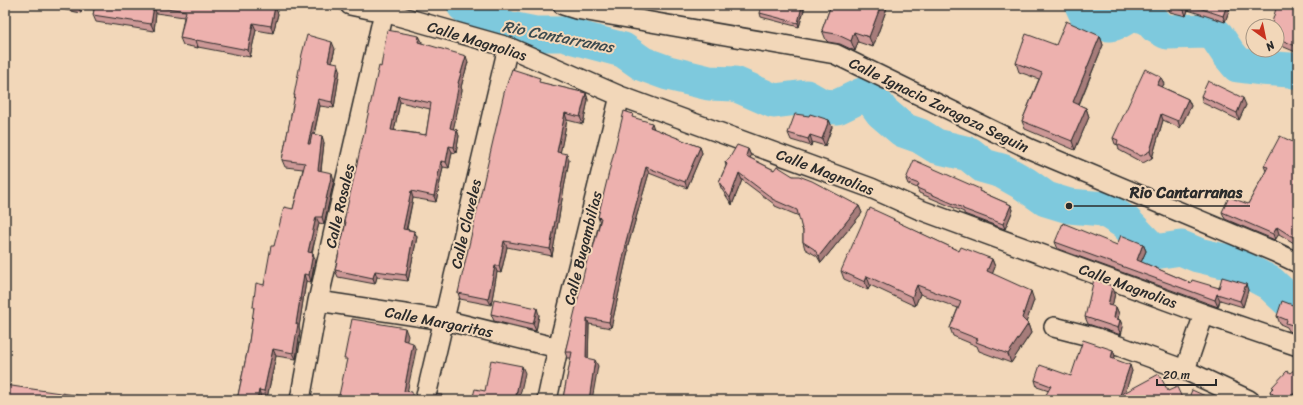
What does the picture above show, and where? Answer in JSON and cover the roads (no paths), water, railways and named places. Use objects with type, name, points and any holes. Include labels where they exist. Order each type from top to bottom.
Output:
[{"type":"street","name":"Calle Magnolias","points":[[350,5],[385,9],[508,47],[620,96],[871,188],[918,209],[1204,314],[1298,346]]},
{"type":"street","name":"Calle Ignacio Zaragoza Seguin","points":[[563,5],[576,9],[835,54],[1030,149],[1298,263]]},
{"type":"street","name":"Calle Rosales","points":[[300,400],[318,301],[385,9]]},
{"type":"street","name":"Calle Claveles","points":[[425,400],[508,47]]},
{"type":"street","name":"Calle Bugambilias","points":[[547,400],[558,348],[620,96]]},
{"type":"street","name":"Calle Margaritas","points":[[318,301],[444,320],[558,348]]},
{"type":"street","points":[[1185,370],[1204,314]]},
{"type":"street","points":[[1054,327],[1097,338],[1185,370],[1249,400]]},
{"type":"waterway","name":"Rio Cantarranas","points":[[464,5],[485,21],[510,29],[535,34],[563,34],[623,50],[643,64],[668,73],[709,83],[735,84],[774,101],[806,97],[822,106],[837,107],[862,95],[874,101],[882,112],[903,130],[920,136],[936,146],[969,154],[984,166],[1002,171],[1025,184],[1046,199],[1069,206],[1104,209],[1125,222],[1154,252],[1181,248],[1198,255],[1232,263],[1270,283],[1287,299],[1298,299]]},
{"type":"waterway","name":"Rio Cantarranas","points":[[1082,5],[1088,18],[1101,23],[1115,23],[1131,14],[1147,16],[1156,26],[1167,32],[1206,31],[1216,35],[1238,65],[1298,72]]},
{"type":"place","name":"Rio Cantarranas","points":[[1069,206]]}]
